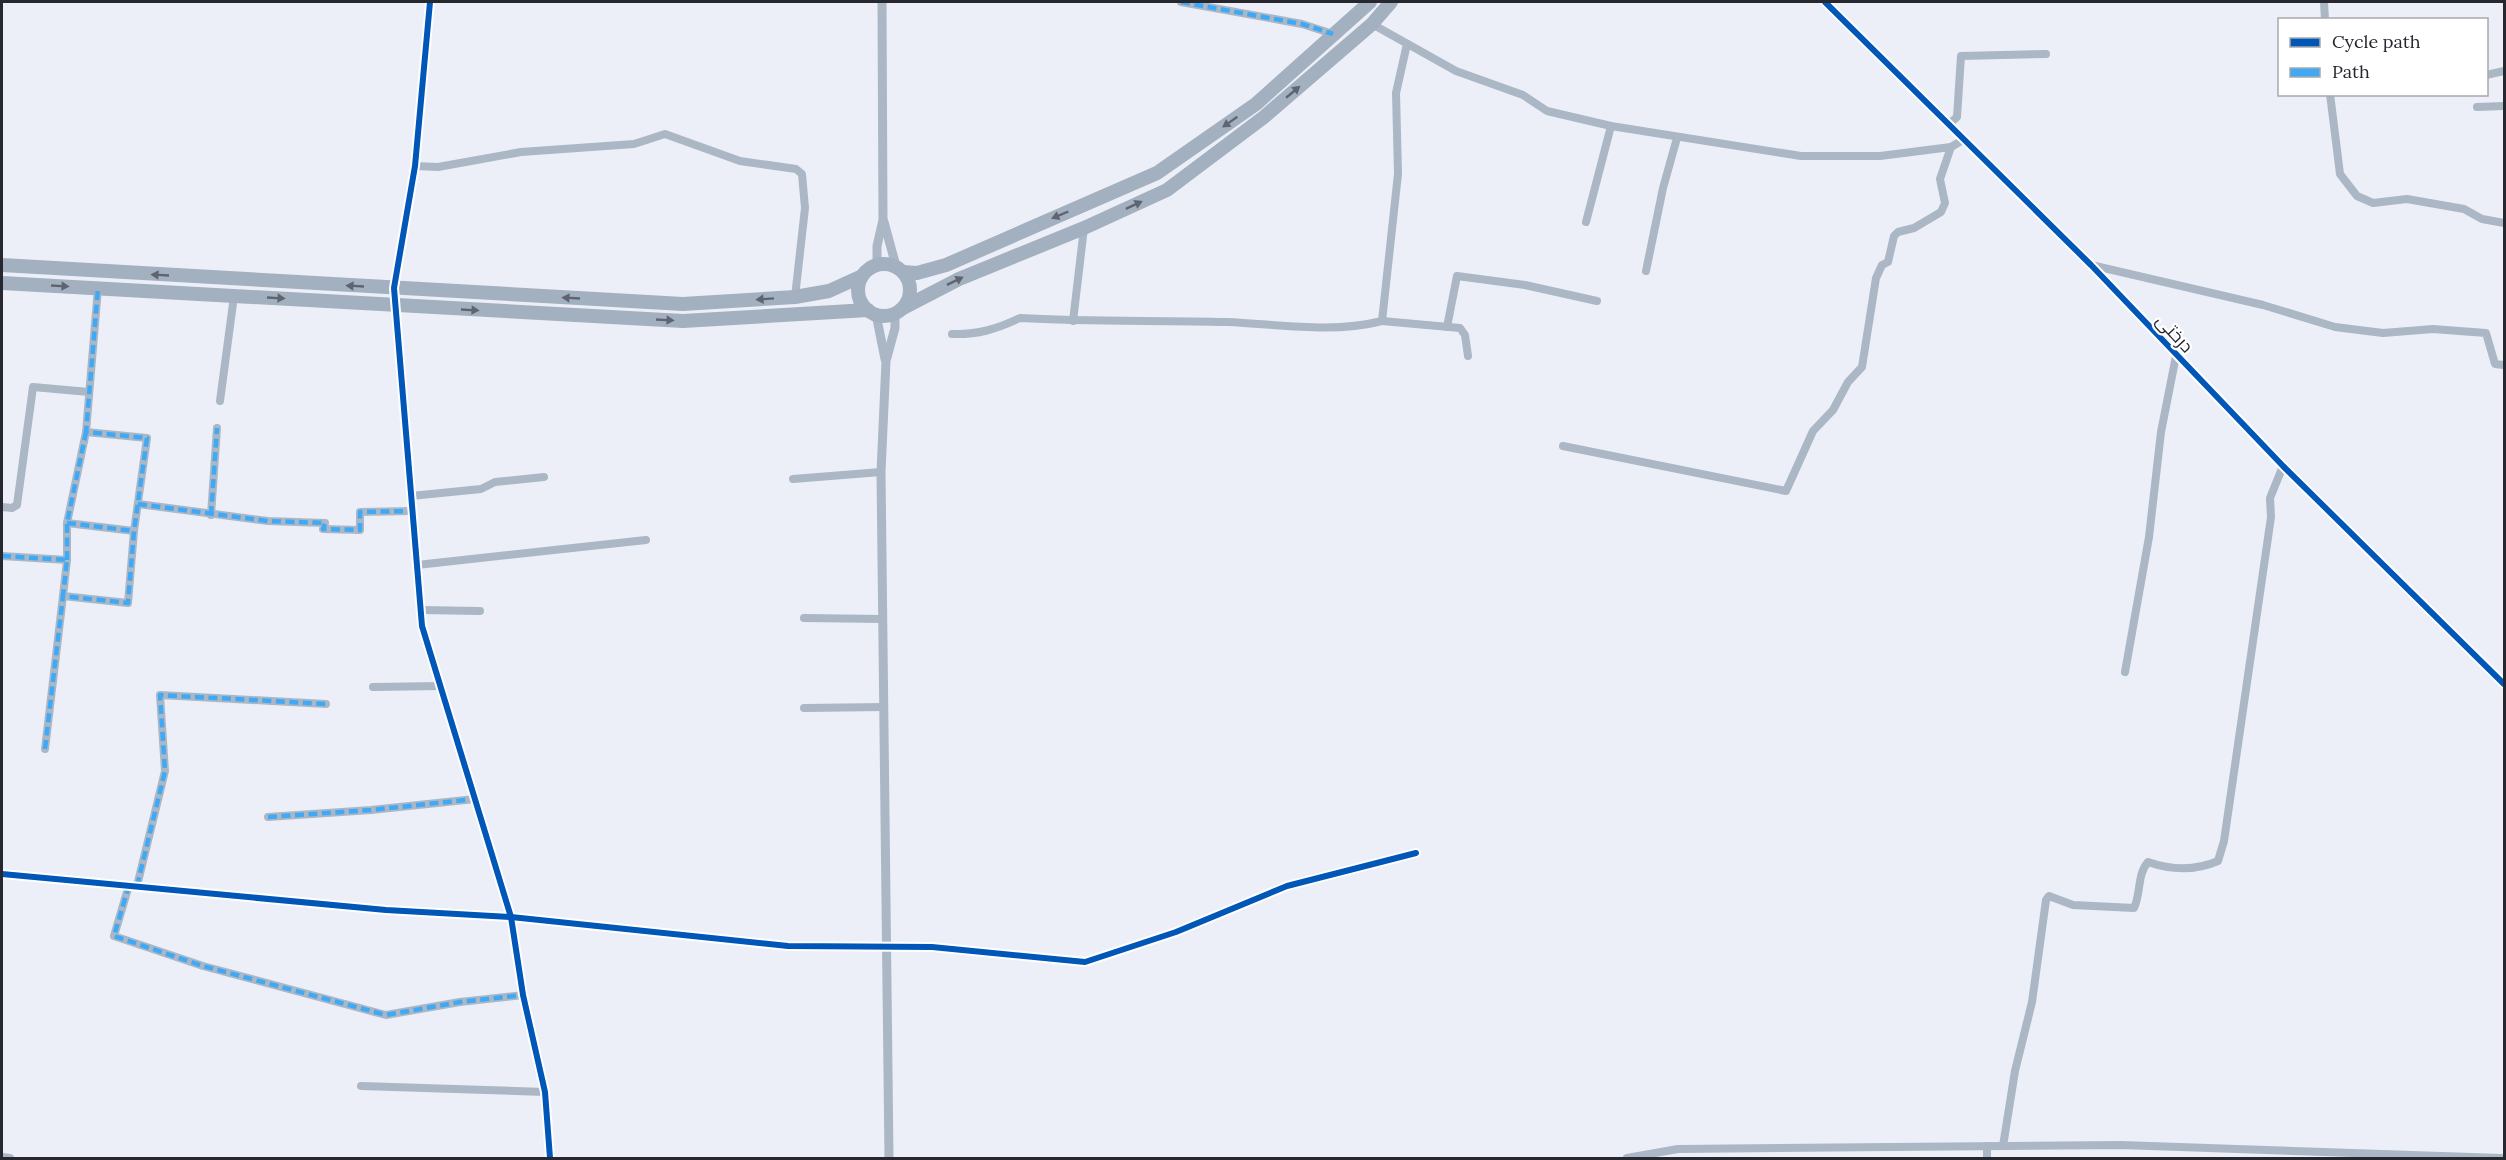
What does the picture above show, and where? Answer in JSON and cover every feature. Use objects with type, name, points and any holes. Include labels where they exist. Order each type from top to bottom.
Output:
[{"type":"highway","points":[[2,265],[683,304],[795,297],[829,291],[862,276],[877,264],[917,273],[946,265],[1157,173],[1256,104],[1370,2]]},
{"type":"highway","points":[[2,283],[683,321],[899,310],[959,279],[1084,228],[1167,190],[1264,117],[1372,24],[1391,2]]},
{"type":"highway","points":[[899,269],[910,290],[899,310]]},
{"type":"highway","points":[[862,276],[858,294],[872,312]]},
{"type":"street","points":[[430,2],[415,166],[394,288],[422,626],[511,917],[523,995],[544,1092],[550,1158]]},
{"type":"street","points":[[877,264],[877,246],[884,220],[882,2]]},
{"type":"street","points":[[1181,2],[1302,24],[1333,34]]},
{"type":"street","name":"درختی","points":[[1825,2],[2091,265],[2283,466],[2505,684]]},
{"type":"street","points":[[2324,2],[2325,18]]},
{"type":"street","points":[[1372,24],[1456,71],[1523,95],[1547,111],[1611,126],[1801,156],[1880,156],[1951,147],[1963,140]]},
{"type":"street","points":[[1382,321],[1398,174],[1396,93],[1407,44]]},
{"type":"street","points":[[1948,125],[1957,117],[1961,56],[2046,54]]},
{"type":"street","points":[[2488,75],[2505,72]]},
{"type":"street","points":[[2330,96],[2340,174],[2357,196],[2373,203],[2407,199],[2464,209],[2482,219],[2505,223]]},
{"type":"street","points":[[2477,107],[2505,106]]},
{"type":"street","points":[[1586,222],[1611,126]]},
{"type":"street","points":[[415,166],[438,167],[520,152],[634,144],[665,134],[740,161],[796,169],[802,174],[805,198],[795,297]]},
{"type":"street","points":[[1646,271],[1663,188],[1677,138]]},
{"type":"street","points":[[1563,446],[1786,490],[1813,431],[1833,410],[1848,382],[1862,367],[1876,278],[1882,265],[1888,262],[1894,236],[1898,232],[1914,228],[1941,212],[1945,203],[1940,178],[1951,147]]},
{"type":"street","points":[[884,220],[899,269]]},
{"type":"street","points":[[1073,321],[1084,228]]},
{"type":"street","points":[[2091,265],[2263,305],[2335,327],[2383,333],[2433,329],[2486,333],[2495,364],[2505,365]]},
{"type":"street","points":[[1447,327],[1457,276],[1515,284],[1598,301]]},
{"type":"street","points":[[45,748],[67,560],[67,523],[86,432],[98,288]]},
{"type":"street","points":[[220,401],[234,296]]},
{"type":"street","points":[[889,1158],[881,472],[886,361],[899,310]]},
{"type":"street","points":[[872,312],[886,361]]},
{"type":"street","points":[[952,334],[969,335],[994,330],[1020,318],[1073,321],[1228,322],[1308,327],[1362,326],[1382,321],[1463,330],[1468,356]]},
{"type":"street","points":[[2125,672],[2149,537],[2161,432],[2176,356]]},
{"type":"street","points":[[2,507],[12,508],[17,505],[33,387],[89,392]]},
{"type":"street","points":[[211,515],[217,428]]},
{"type":"street","points":[[63,596],[128,603],[134,531],[147,438],[86,432]]},
{"type":"street","points":[[2003,1146],[2015,1071],[2032,1002],[2046,900],[2049,896],[2073,905],[2134,908],[2138,900],[2142,873],[2148,862],[2163,867],[2197,869],[2218,861],[2224,841],[2242,700],[2249,671],[2271,517],[2270,498],[2283,466]]},
{"type":"street","points":[[794,479],[881,472]]},
{"type":"street","points":[[411,496],[481,489],[495,482],[544,477]]},
{"type":"street","points":[[138,504],[268,521],[325,523],[323,529],[360,530],[360,512],[412,511]]},
{"type":"street","points":[[67,523],[134,531]]},
{"type":"street","points":[[417,565],[646,540]]},
{"type":"street","points":[[2,556],[67,560]]},
{"type":"street","points":[[421,610],[480,611]]},
{"type":"street","points":[[804,618],[883,619]]},
{"type":"street","points":[[373,687],[441,686]]},
{"type":"street","points":[[326,704],[160,695],[165,771],[133,886],[114,936],[203,966],[386,1015],[460,1002],[523,995]]},
{"type":"street","points":[[804,708],[884,707]]},
{"type":"street","points":[[268,817],[371,810],[475,799]]},
{"type":"street","points":[[2,874],[386,910],[511,917],[788,946],[932,947],[1085,963],[1176,932],[1287,886],[1416,852]]},
{"type":"street","points":[[361,1086],[544,1092]]},
{"type":"street","points":[[1627,1158],[1678,1149],[2121,1145],[2501,1158]]},
{"type":"street","points":[[1987,1146],[1987,1158]]},
{"type":"street","points":[[2,1157],[10,1158]]},
{"type":"marked path","points":[[1181,2],[1302,24],[1333,34]]},
{"type":"marked path","points":[[2,556],[67,560],[63,596],[128,603],[134,531],[147,438],[86,432],[98,288]]},
{"type":"marked path","points":[[211,515],[217,428]]},
{"type":"marked path","points":[[67,560],[67,523],[86,432]]},
{"type":"marked path","points":[[138,504],[268,521],[325,523],[323,529],[360,530],[360,512],[412,511]]},
{"type":"marked path","points":[[67,523],[134,531]]},
{"type":"marked path","points":[[45,749],[63,596]]},
{"type":"marked path","points":[[137,886],[165,771],[160,695],[326,704]]},
{"type":"marked path","points":[[268,817],[371,810],[475,799]]},
{"type":"marked path","points":[[129,885],[114,936],[203,966],[386,1015],[460,1002],[523,995]]},
{"type":"cycle path","points":[[430,2],[415,166],[394,288],[422,626],[511,917],[523,995],[545,1092],[550,1158]]},
{"type":"cycle path","points":[[1825,2],[2091,265],[2283,466],[2504,684]]},
{"type":"cycle path","points":[[2,874],[386,910],[511,917],[788,946],[932,947],[1085,962],[1176,932],[1287,886],[1416,853]]}]
